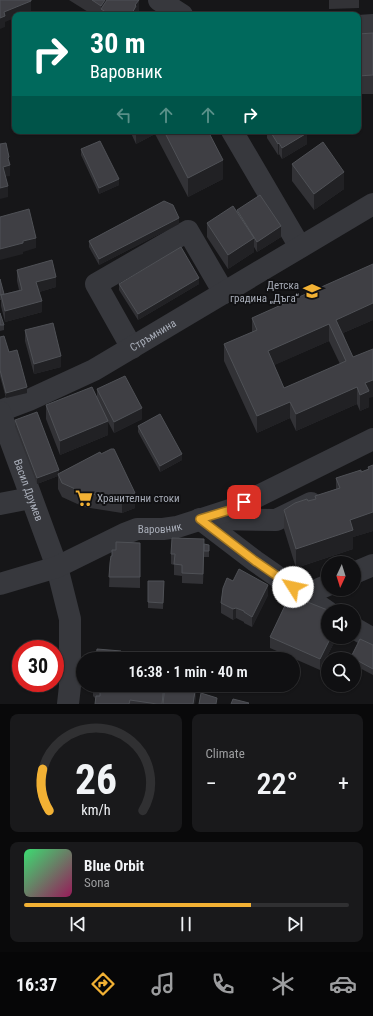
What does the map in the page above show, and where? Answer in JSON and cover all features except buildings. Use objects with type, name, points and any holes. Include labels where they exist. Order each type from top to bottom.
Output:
[{"type":"street","points":[[159,0],[177,12]]},
{"type":"street","points":[[361,26],[373,25]]},
{"type":"street","points":[[234,134],[300,248]]},
{"type":"street","name":"Стръмнина","points":[[0,412],[94,370],[373,204]]},
{"type":"street","points":[[132,348],[96,284],[188,231],[224,293]]},
{"type":"street","name":"Васил Друмев","points":[[0,412],[57,567],[70,619],[70,686],[68,704]]},
{"type":"street","name":"Варовник","points":[[57,567],[137,529],[163,529],[177,527],[230,510],[373,439]]},
{"type":"street","points":[[200,519],[276,520],[332,492]]},
{"type":"street","points":[[0,504],[31,498]]},
{"type":"street","points":[[200,519],[255,561],[321,607]]},
{"type":"street","points":[[361,570],[373,565]]},
{"type":"street","points":[[0,584],[57,567]]},
{"type":"street","points":[[305,596],[321,588]]},
{"type":"street","points":[[361,632],[373,639]]},
{"type":"place","name":"Детска градина „Дъга“","points":[[312,291]]},
{"type":"place","name":"Хранителни стоки","points":[[84,498]]},
{"type":"route","points":[[244,502],[230,510],[200,519],[255,561],[293,587]]}]
